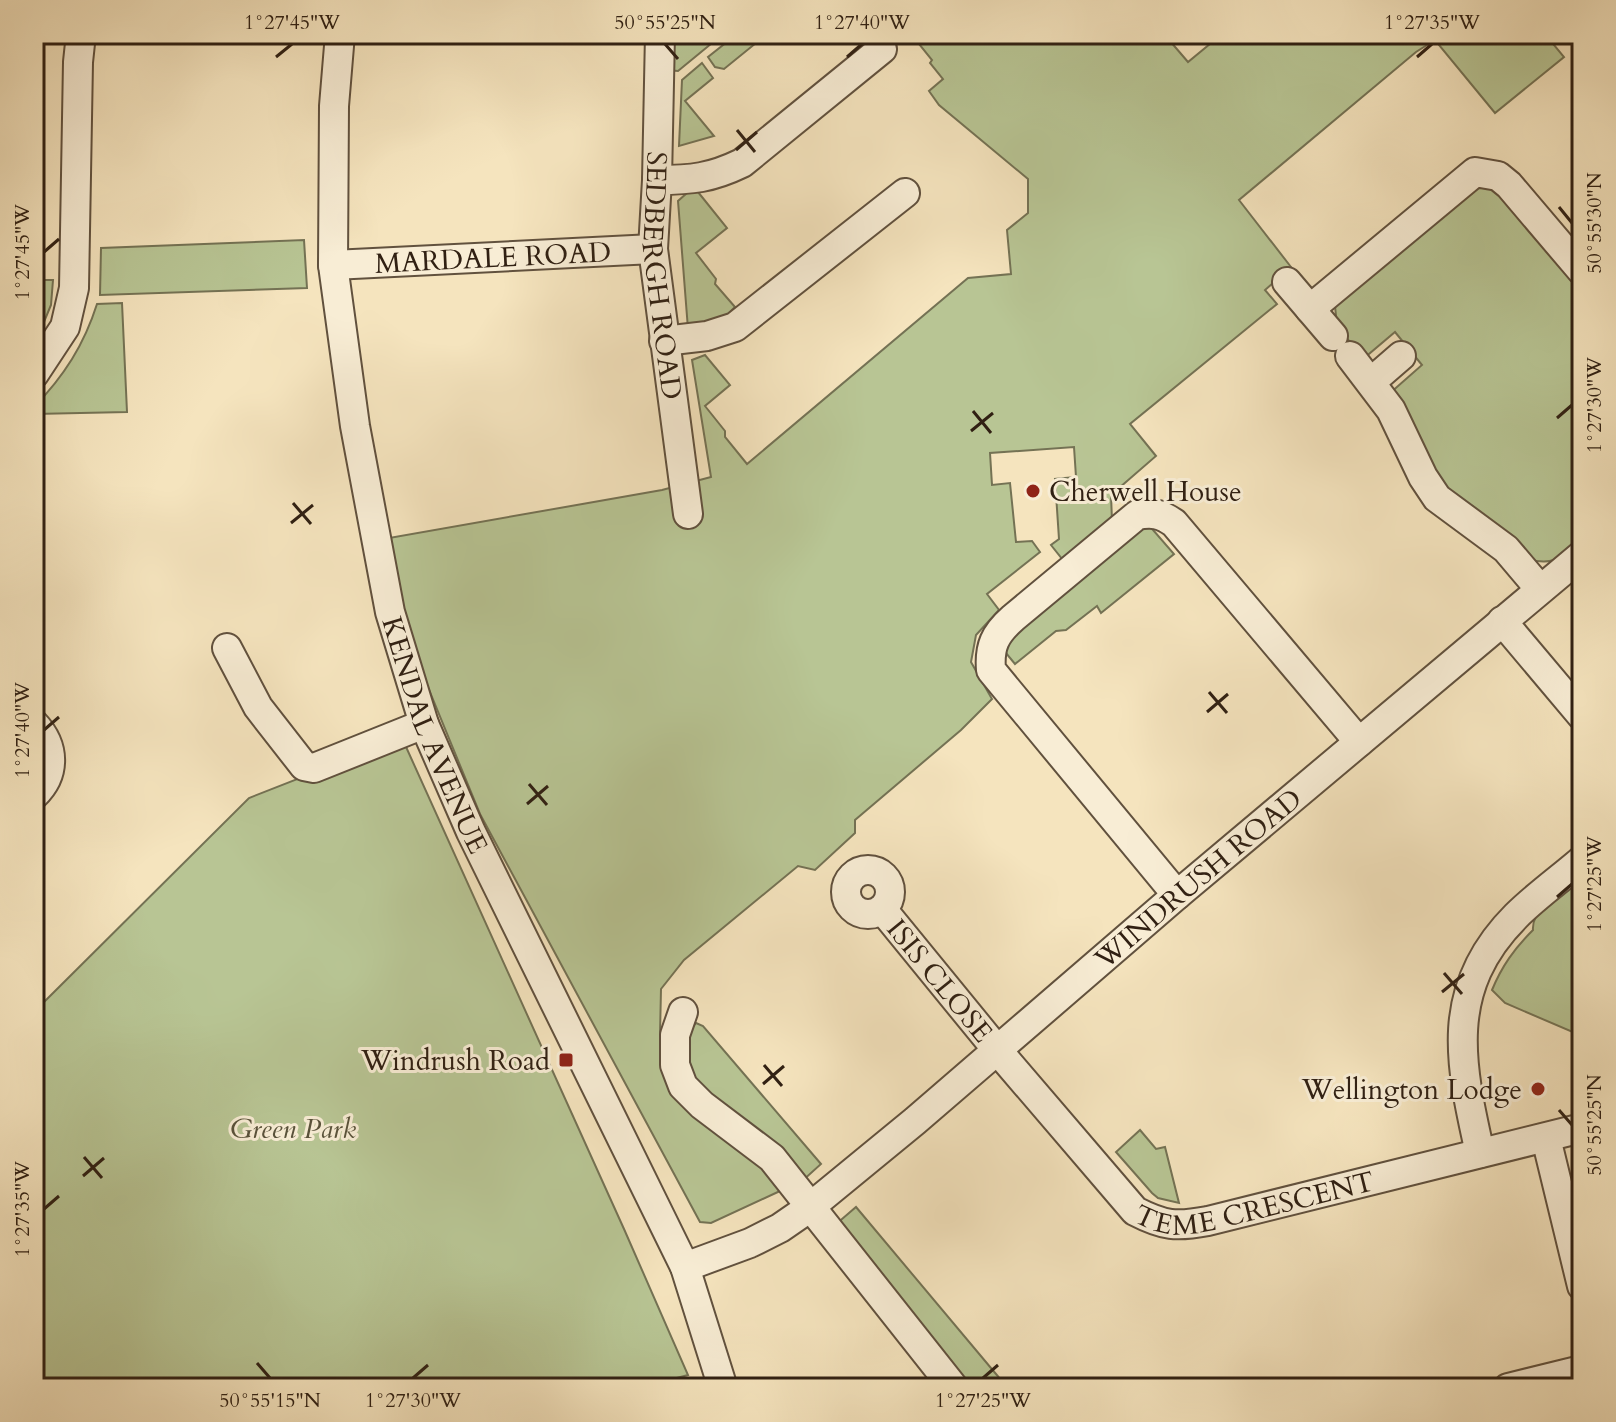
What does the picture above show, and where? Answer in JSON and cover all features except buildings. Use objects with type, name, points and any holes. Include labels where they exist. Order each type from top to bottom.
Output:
[{"type":"street","points":[[34,374],[65,327],[74,288],[81,34]]},
{"type":"street","name":"KENDAL AVENUE","points":[[340,34],[334,106],[333,265],[355,426],[390,612],[424,724],[471,832],[685,1267],[723,1388]]},
{"type":"street","name":"SEDBERGH ROAD","points":[[660,34],[653,249],[688,514]]},
{"type":"street","points":[[657,180],[696,180],[718,175],[742,163],[882,49]]},
{"type":"street","points":[[1310,309],[1475,172],[1498,176],[1509,185],[1582,271]]},
{"type":"street","points":[[664,341],[707,336],[735,327],[905,193]]},
{"type":"street","name":"MARDALE ROAD","points":[[333,265],[653,249]]},
{"type":"street","points":[[1287,282],[1391,410],[1423,477],[1437,498],[1506,549],[1540,589]]},
{"type":"street","points":[[1371,382],[1401,356]]},
{"type":"street","points":[[1177,895],[991,670],[989,651],[998,632],[1013,618],[1137,515],[1151,512],[1164,516],[1174,523],[1359,742]]},
{"type":"street","name":"WINDRUSH ROAD","points":[[685,1267],[728,1253],[760,1238],[809,1208],[1582,555]]},
{"type":"street","points":[[1502,621],[1582,716]]},
{"type":"street","points":[[227,648],[258,707],[304,766],[314,768],[424,724]]},
{"type":"street","points":[[34,724],[51,750],[52,767],[43,787],[34,795]]},
{"type":"street","points":[[1480,1153],[1468,1101],[1461,1046],[1464,1006],[1478,969],[1496,940],[1515,917],[1582,860]]},
{"type":"street","name":"ISIS CLOSE","points":[[882,909],[998,1051]]},
{"type":"street","points":[[683,1012],[675,1035],[675,1065],[683,1086],[702,1105],[772,1158],[954,1388]]},
{"type":"street","name":"TEME CRESCENT","points":[[998,1051],[1135,1211],[1157,1223],[1182,1226],[1208,1221],[1582,1128]]},
{"type":"street","points":[[1546,1138],[1582,1286]]},
{"type":"street","points":[[1508,1388],[1582,1368]]},
{"type":"green space","points":[[669,34],[723,34],[678,71],[667,70]]},
{"type":"green space","points":[[737,34],[767,34],[724,69],[715,67],[708,57]]},
{"type":"green space","points":[[911,34],[1164,34],[1188,62],[1222,34],[1545,34],[1564,57],[1495,113],[1435,40],[1416,52],[1239,200],[1291,267],[1265,290],[1277,304],[1130,424],[1156,456],[1111,495],[1112,521],[1063,560],[1051,545],[1059,539],[1055,479],[1076,477],[1074,447],[990,453],[992,485],[1010,483],[1016,542],[1032,541],[1040,552],[987,594],[999,610],[976,635],[971,662],[992,699],[961,730],[855,820],[855,833],[815,870],[798,866],[684,960],[661,989],[660,1034],[666,1071],[755,1158],[780,1191],[711,1223],[700,1222],[480,814],[427,685],[399,600],[389,538],[662,490],[711,477],[692,360],[705,355],[730,385],[705,406],[747,464],[968,278],[1011,274],[1007,230],[1028,213],[1028,179],[939,105],[929,91],[943,79]]},
{"type":"green space","points":[[702,63],[713,78],[685,101],[714,136],[679,146],[682,80]]},
{"type":"green space","points":[[1493,185],[1582,284],[1582,541],[1552,561],[1528,559],[1443,492],[1389,394],[1422,365],[1395,332],[1363,359],[1337,325],[1335,306],[1478,186]]},
{"type":"green space","points":[[698,192],[727,228],[696,253],[716,279],[715,284],[735,307],[716,326],[688,329],[678,201],[687,193]]},
{"type":"green space","points":[[304,240],[307,288],[100,295],[101,248]]},
{"type":"green space","points":[[34,280],[53,280],[51,305],[34,346]]},
{"type":"green space","points":[[122,303],[127,412],[34,414],[34,407],[64,372],[79,346],[97,304]]},
{"type":"green space","points":[[1147,523],[1174,554],[1101,613],[1097,606],[1066,630],[1056,631],[1015,664],[1001,647],[1002,642]]},
{"type":"green space","name":"Green Park","points":[[402,738],[688,1375],[639,1388],[34,1388],[34,1012],[249,798]]},
{"type":"green space","points":[[1582,874],[1582,1036],[1505,1003],[1492,990],[1509,958],[1533,930],[1543,906]]},
{"type":"green space","points":[[696,1023],[703,1026],[821,1164],[800,1183],[704,1098],[686,1071],[684,1038]]},
{"type":"green space","points":[[1140,1130],[1156,1149],[1165,1147],[1179,1203],[1158,1198],[1116,1152]]},
{"type":"green space","points":[[856,1207],[1009,1388],[968,1388],[835,1225]]},
{"type":"place","name":"Cherwell House","points":[[1033,491]]},
{"type":"place","name":"Windrush Road","points":[[566,1060]]},
{"type":"place","name":"Wellington Lodge","points":[[1538,1089]]}]
